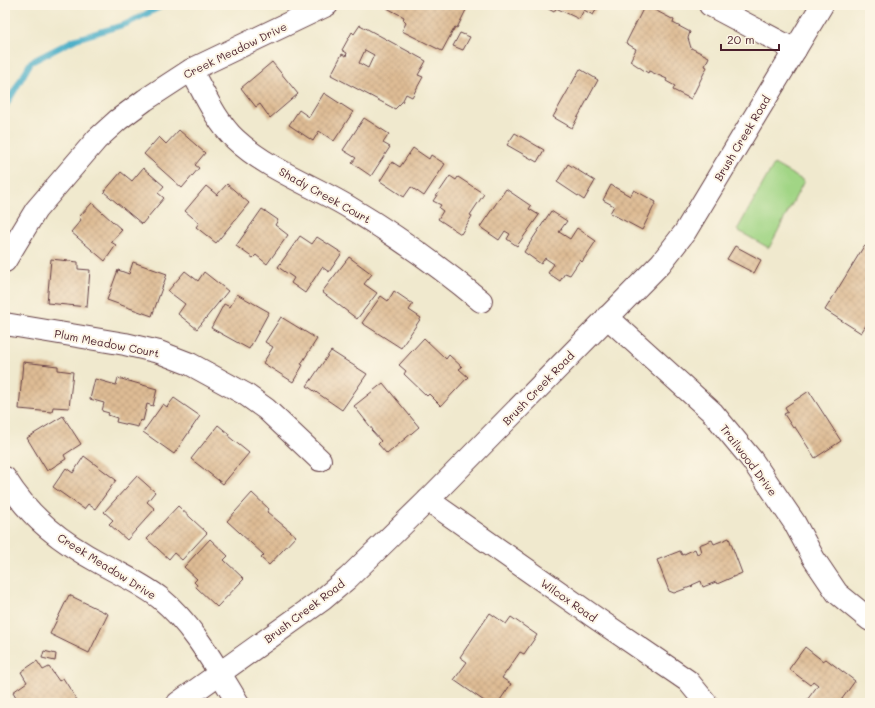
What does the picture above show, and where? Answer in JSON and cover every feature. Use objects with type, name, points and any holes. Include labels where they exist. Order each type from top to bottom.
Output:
[{"type":"street","name":"Creek Meadow Drive","points":[[5,261],[36,210],[97,139],[118,120],[139,104],[191,70],[327,5]]},
{"type":"street","points":[[710,5],[794,50]]},
{"type":"street","name":"Brush Creek Road","points":[[178,703],[322,600],[342,583],[428,500],[661,263],[681,238],[822,5]]},
{"type":"street","name":"Shady Creek Court","points":[[191,70],[223,126],[250,151],[267,163],[342,203],[370,220],[442,270],[481,301]]},
{"type":"street","name":"Trailwood Drive","points":[[607,317],[713,413],[752,460],[794,522],[814,559],[837,593],[870,620]]},
{"type":"street","name":"Plum Meadow Court","points":[[5,324],[124,344],[159,352],[190,364],[244,394],[266,409],[320,460]]},
{"type":"street","name":"Creek Meadow Drive","points":[[5,478],[15,493],[48,529],[68,544],[143,586],[160,598],[178,615],[192,631],[238,703]]},
{"type":"street","name":"Wilcox Road","points":[[428,500],[688,681],[706,703]]},
{"type":"green space","points":[[774,164],[804,181],[769,248],[737,230]]},
{"type":"building","points":[[388,5],[468,6],[457,28],[455,27],[442,51],[402,31],[406,23],[403,20],[404,17],[387,8]]},
{"type":"building","points":[[541,5],[599,5],[593,15],[584,10],[579,19],[556,8],[554,12]]},
{"type":"building","points":[[645,5],[674,20],[673,23],[690,32],[688,38],[691,48],[709,57],[705,66],[707,67],[691,99],[673,90],[675,86],[666,81],[667,79],[649,71],[648,73],[630,61],[636,49],[626,43]]},
{"type":"building","points":[[360,25],[426,61],[418,75],[423,77],[412,97],[406,94],[402,102],[395,109],[331,75],[342,54],[346,56],[347,53],[342,50],[352,32],[354,34]],"holes":[[[365,50],[374,55],[368,68],[359,63]]]},
{"type":"building","points":[[460,33],[470,37],[463,50],[453,46]]},
{"type":"building","points":[[272,62],[298,94],[270,118],[260,104],[256,107],[241,88]]},
{"type":"building","points":[[580,69],[598,80],[572,128],[553,117]]},
{"type":"building","points":[[324,93],[353,112],[334,141],[319,131],[313,141],[289,125],[299,110],[309,117]]},
{"type":"building","points":[[364,118],[389,134],[383,143],[390,147],[371,176],[352,163],[356,158],[343,150]]},
{"type":"building","points":[[179,130],[205,153],[195,165],[199,168],[182,188],[144,154],[159,137],[166,144]]},
{"type":"building","points":[[515,133],[544,150],[537,162],[507,145]]},
{"type":"building","points":[[413,148],[429,159],[431,155],[445,164],[424,196],[411,187],[404,197],[380,181],[392,162],[400,167]]},
{"type":"building","points":[[568,164],[595,181],[584,200],[557,182]]},
{"type":"building","points":[[143,168],[164,186],[158,193],[164,198],[142,224],[104,192],[121,172],[132,181]]},
{"type":"building","points":[[450,176],[456,180],[458,177],[484,194],[470,215],[472,216],[461,234],[438,219],[443,211],[439,208],[441,205],[433,201]]},
{"type":"building","points":[[227,184],[249,203],[216,243],[196,227],[199,223],[185,211],[206,186],[217,195]]},
{"type":"building","points":[[611,185],[630,196],[634,190],[656,202],[642,230],[610,213],[614,206],[603,200]]},
{"type":"building","points":[[506,189],[531,206],[529,209],[539,215],[517,246],[507,239],[510,234],[505,231],[499,240],[480,227]]},
{"type":"building","points":[[92,203],[122,230],[111,242],[116,245],[105,261],[71,232],[81,220],[79,217]]},
{"type":"building","points":[[262,209],[278,220],[275,225],[288,235],[267,264],[256,255],[253,258],[236,246]]},
{"type":"building","points":[[551,211],[567,221],[559,232],[570,239],[577,228],[596,241],[582,262],[580,260],[570,275],[565,273],[560,281],[548,273],[554,264],[545,258],[541,264],[524,252]]},
{"type":"building","points":[[300,236],[312,244],[317,237],[342,253],[329,272],[322,267],[305,293],[291,283],[294,278],[278,267]]},
{"type":"building","points":[[735,246],[761,260],[754,273],[727,259]]},
{"type":"building","points":[[864,246],[870,250],[870,319],[861,333],[825,310]]},
{"type":"building","points":[[349,257],[372,274],[364,284],[377,293],[357,319],[322,292]]},
{"type":"building","points":[[51,259],[78,262],[78,269],[90,270],[87,307],[47,303]]},
{"type":"building","points":[[133,262],[167,274],[152,316],[107,300],[118,270],[129,274]]},
{"type":"building","points":[[185,271],[198,281],[204,272],[228,291],[197,329],[178,314],[185,304],[168,291]]},
{"type":"building","points":[[394,291],[413,304],[409,310],[421,318],[401,348],[362,323],[381,296],[388,301]]},
{"type":"building","points":[[237,294],[269,312],[249,349],[211,328],[224,304],[230,307]]},
{"type":"building","points":[[281,317],[317,339],[301,364],[303,365],[293,382],[263,363],[273,347],[265,342]]},
{"type":"building","points":[[424,338],[446,359],[449,355],[462,367],[459,369],[468,377],[441,406],[429,394],[427,396],[404,374],[406,371],[399,365]]},
{"type":"building","points":[[331,351],[367,374],[342,410],[307,386]]},
{"type":"building","points":[[23,362],[58,366],[58,370],[73,372],[69,408],[53,407],[52,412],[19,409]]},
{"type":"building","points":[[118,378],[157,389],[153,406],[147,404],[143,421],[140,420],[138,427],[116,422],[117,418],[102,411],[104,403],[90,399],[95,379],[116,385]]},
{"type":"building","points":[[383,383],[419,427],[387,454],[378,444],[381,441],[354,406]]},
{"type":"building","points":[[809,391],[841,441],[815,458],[795,427],[793,428],[784,414],[788,412],[785,407]]},
{"type":"building","points":[[174,398],[200,416],[174,454],[143,432],[163,404],[167,407]]},
{"type":"building","points":[[63,416],[81,444],[64,455],[66,459],[47,471],[27,438]]},
{"type":"building","points":[[218,425],[229,434],[228,436],[249,453],[223,484],[191,459]]},
{"type":"building","points":[[84,456],[116,480],[95,509],[88,504],[84,509],[53,487],[66,468],[73,473]]},
{"type":"building","points":[[137,476],[155,492],[147,502],[155,509],[127,540],[109,524],[113,520],[104,512]]},
{"type":"building","points":[[252,493],[269,509],[267,512],[296,536],[269,565],[261,558],[264,555],[227,521]]},
{"type":"building","points":[[178,506],[207,533],[182,560],[174,553],[169,559],[147,539]]},
{"type":"building","points":[[729,538],[742,573],[717,584],[716,582],[703,587],[701,581],[692,585],[693,586],[674,593],[669,591],[657,560],[680,551],[682,555],[695,549],[697,554],[701,552],[699,545],[712,540],[714,544]]},
{"type":"building","points":[[210,539],[228,556],[224,560],[244,579],[217,607],[196,587],[197,585],[194,582],[197,579],[184,567]]},
{"type":"building","points":[[69,595],[108,614],[89,653],[50,634]]},
{"type":"building","points":[[490,613],[506,624],[511,617],[537,635],[524,654],[520,652],[502,678],[511,684],[498,703],[487,703],[454,680],[467,662],[460,657]]},
{"type":"building","points":[[805,647],[823,661],[826,659],[855,681],[839,703],[812,703],[807,700],[818,685],[813,681],[810,685],[789,669]]},
{"type":"building","points":[[44,651],[56,654],[55,661],[42,658]]},
{"type":"building","points":[[37,661],[43,670],[49,667],[59,681],[63,678],[77,700],[73,703],[14,703],[13,702],[16,697],[13,692],[27,682],[21,672]]},
{"type":"waterway","points":[[5,107],[31,62],[76,39],[126,24],[164,5]]}]
